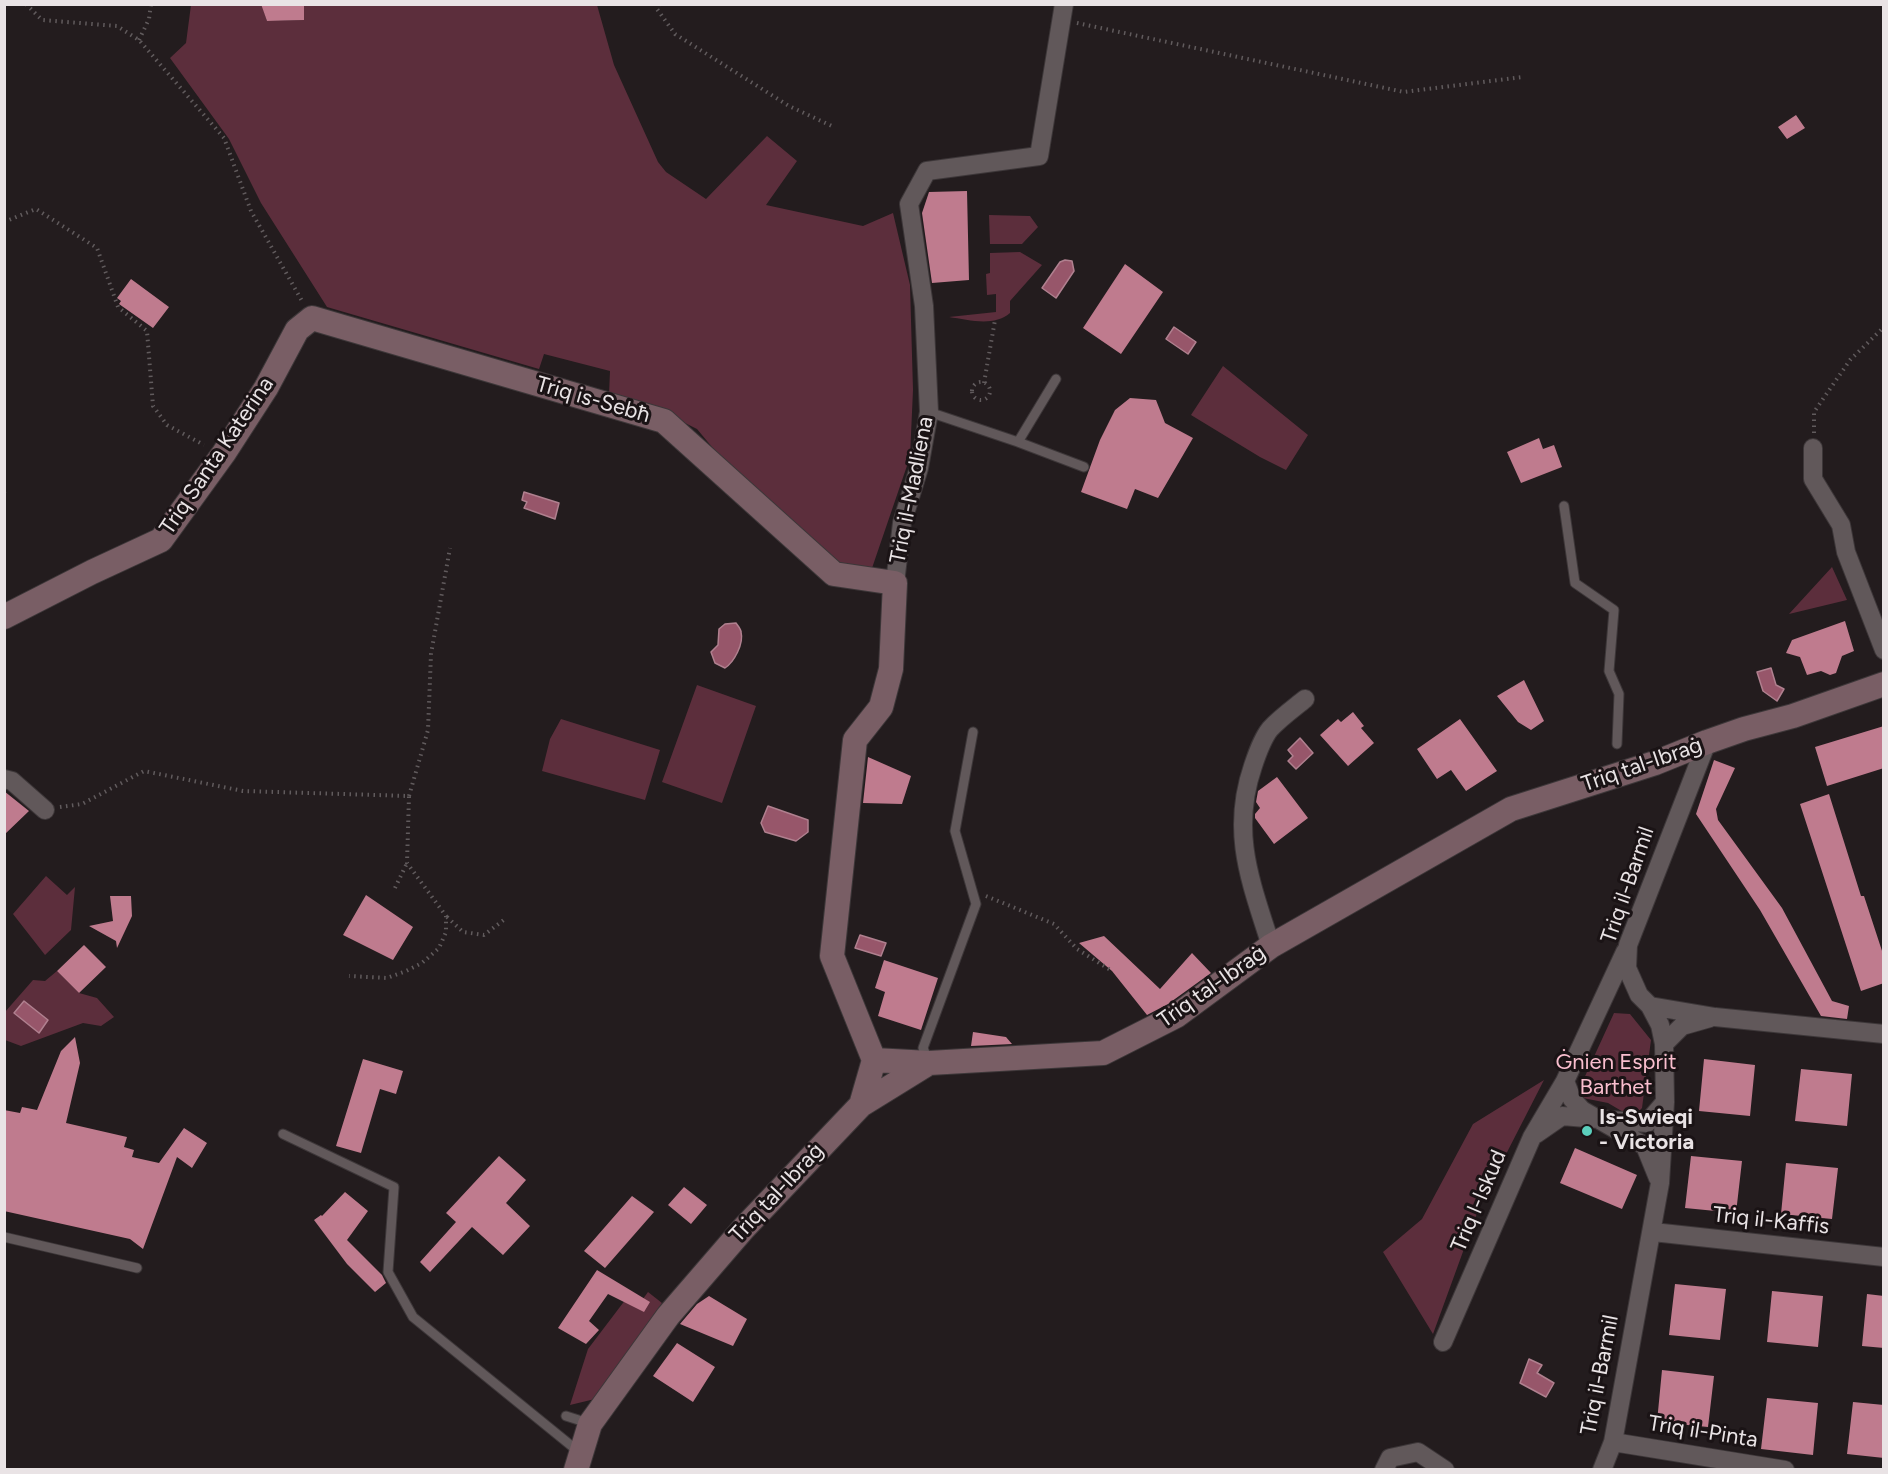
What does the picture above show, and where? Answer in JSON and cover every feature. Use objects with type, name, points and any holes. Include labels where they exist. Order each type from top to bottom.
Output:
[{"type":"main road","name":"Triq Santa Katerina","points":[[4,617],[161,540],[224,453],[266,388],[297,330],[312,318]]},
{"type":"main road","name":"Triq is-Sebħ","points":[[312,318],[664,421],[834,574],[895,583]]},
{"type":"main road","name":"Triq il-Madliena","points":[[874,1060],[832,956],[855,740],[881,707],[891,669],[895,583]]},
{"type":"main road","name":"Triq tal-Ibraġ","points":[[579,1461],[590,1424],[668,1316],[744,1228],[861,1105],[929,1063],[1103,1053],[1176,1016],[1271,946],[1511,809],[1655,763],[1744,729],[1793,716],[1884,684]]},
{"type":"main road","points":[[861,1105],[874,1060],[929,1063]]},
{"type":"street","name":"Triq il-Madliena","points":[[895,583],[902,524],[919,468],[929,412],[924,306],[909,204],[927,171],[1039,156],[1063,12]]},
{"type":"street","points":[[1813,448],[1813,479],[1841,525],[1846,552],[1880,621],[1884,650]]},
{"type":"street","points":[[1271,946],[1250,881],[1242,842],[1242,814],[1249,776],[1256,755],[1269,730],[1305,699]]},
{"type":"street","name":"Triq il-Barmil","points":[[1602,1470],[1613,1442],[1653,1232],[1660,1183],[1665,1102],[1664,1044],[1660,1025],[1627,968],[1628,945],[1707,742]]},
{"type":"street","points":[[4,779],[12,781],[45,810]]},
{"type":"street","name":"Triq l-Iskud","points":[[1443,1342],[1532,1137],[1565,1081],[1628,945]]},
{"type":"street","points":[[1602,1004],[1625,992],[1644,1000],[1715,1017],[1884,1034]]},
{"type":"street","points":[[1664,1044],[1682,1026],[1715,1017]]},
{"type":"street","points":[[1565,1081],[1572,1100],[1582,1110],[1645,1146],[1660,1183]]},
{"type":"street","points":[[1532,1137],[1562,1116],[1647,1123],[1665,1102]]},
{"type":"street","name":"Triq il-Kaffis","points":[[1653,1232],[1884,1257]]},
{"type":"street","name":"Triq il-Pinta","points":[[1613,1442],[1785,1470]]},
{"type":"street","points":[[1384,1470],[1390,1458],[1418,1452],[1445,1470]]},
{"type":"lane","points":[[1018,442],[1056,379]]},
{"type":"lane","points":[[929,412],[1084,467]]},
{"type":"lane","points":[[1564,506],[1575,583],[1614,610],[1609,671],[1619,694],[1617,744]]},
{"type":"lane","points":[[929,1063],[923,1048],[976,904],[955,831],[973,732]]},
{"type":"lane","points":[[283,1134],[394,1187],[388,1272],[413,1317],[579,1461]]},
{"type":"lane","points":[[4,1237],[137,1268]]},
{"type":"lane","points":[[566,1416],[590,1424]]},
{"type":"path","points":[[26,4],[42,20],[117,26],[139,40],[224,138],[251,211],[312,318]]},
{"type":"path","points":[[139,40],[149,19],[151,4]]},
{"type":"path","points":[[659,4],[657,9],[675,34],[789,106],[834,127]]},
{"type":"path","points":[[1063,12],[1404,92],[1523,77]]},
{"type":"path","points":[[4,222],[36,209],[97,248],[118,306],[147,331],[153,406],[167,425],[202,445],[224,453]]},
{"type":"path","points":[[984,383],[995,320]]},
{"type":"path","points":[[1813,448],[1814,412],[1850,360],[1884,327]]},
{"type":"path","points":[[977,383],[984,383],[989,386],[990,395],[984,400],[977,399],[973,395],[973,388],[977,383]]},
{"type":"path","points":[[395,888],[407,863],[409,796],[428,730],[431,654],[450,548]]},
{"type":"path","points":[[45,810],[82,804],[144,771],[243,791],[409,796]]},
{"type":"path","points":[[407,863],[446,916],[463,932],[484,935],[504,919]]},
{"type":"path","points":[[972,890],[1054,924],[1077,949],[1112,971]]},
{"type":"path","points":[[349,976],[387,978],[422,963],[439,948],[446,932],[446,916]]},
{"type":"green space","points":[[191,5],[262,5],[267,21],[303,20],[304,5],[597,5],[614,65],[658,162],[666,172],[706,199],[767,136],[797,161],[766,205],[863,226],[893,213],[910,285],[913,390],[910,457],[871,571],[826,562],[742,483],[697,429],[663,412],[609,395],[610,371],[544,354],[539,369],[327,307],[261,203],[229,139],[170,58],[186,43]]},
{"type":"green space","points":[[989,215],[1030,216],[1038,227],[1022,244],[990,244]]},
{"type":"green space","points":[[1020,252],[1042,265],[1010,301],[1010,313],[997,320],[989,321],[949,317],[996,312],[996,294],[987,295],[986,274],[990,273],[990,253]]},
{"type":"green space","points":[[1223,366],[1308,435],[1286,470],[1191,415]]},
{"type":"green space","points":[[1832,567],[1847,600],[1789,614]]},
{"type":"green space","points":[[697,685],[756,706],[722,803],[662,782]]},
{"type":"green space","points":[[561,719],[660,750],[645,800],[542,771],[550,739]]},
{"type":"green space","points":[[46,876],[67,895],[75,887],[71,930],[45,955],[13,914]]},
{"type":"green space","points":[[57,971],[79,993],[97,998],[114,1017],[101,1026],[83,1023],[21,1046],[5,1040],[5,1012],[33,980],[45,981]]},
{"type":"green space","name":"Ġnien Esprit Barthet","points":[[1614,1013],[1630,1014],[1651,1040],[1642,1108],[1635,1115],[1625,1113],[1608,1103],[1583,1098],[1581,1095],[1584,1088],[1581,1085]]},
{"type":"green space","points":[[1544,1080],[1480,1205],[1433,1334],[1383,1252],[1422,1219],[1473,1124]]},
{"type":"green space","points":[[648,1292],[662,1303],[619,1364],[599,1398],[570,1405],[588,1349],[629,1295],[640,1303]]},
{"type":"shaded area","points":[[1072,261],[1074,271],[1056,298],[1042,288],[1060,262]]},
{"type":"shaded area","points":[[1174,327],[1196,342],[1188,354],[1166,339]]},
{"type":"shaded area","points":[[524,492],[559,503],[555,519],[524,508],[527,502],[522,500]]},
{"type":"shaded area","points":[[736,623],[742,637],[740,647],[725,668],[715,663],[711,652],[718,645],[719,629],[725,624]]},
{"type":"shaded area","points":[[1771,668],[1776,685],[1784,689],[1777,701],[1763,691],[1757,672]]},
{"type":"shaded area","points":[[1300,738],[1313,753],[1296,769],[1288,761],[1293,756],[1288,750]]},
{"type":"shaded area","points":[[768,806],[808,820],[808,832],[796,841],[765,832],[761,823]]},
{"type":"shaded area","points":[[860,935],[886,943],[881,956],[855,948]]},
{"type":"shaded area","points":[[24,1001],[48,1020],[39,1033],[14,1013]]},
{"type":"shaded area","points":[[1529,1359],[1542,1365],[1537,1373],[1554,1383],[1546,1397],[1520,1383]]},
{"type":"building","points":[[261,4],[304,4],[304,20],[267,21]]},
{"type":"building","points":[[1796,115],[1805,128],[1787,139],[1778,127]]},
{"type":"building","points":[[967,191],[969,280],[932,283],[922,213],[929,192]]},
{"type":"building","points":[[1125,264],[1163,292],[1121,354],[1083,328]]},
{"type":"building","points":[[131,279],[169,307],[153,328],[119,304],[121,301],[117,298]]},
{"type":"building","points":[[1130,398],[1156,400],[1165,423],[1193,438],[1158,498],[1135,489],[1127,509],[1081,492],[1100,440],[1115,410]]},
{"type":"building","points":[[1539,438],[1543,449],[1554,445],[1562,467],[1521,483],[1507,452]]},
{"type":"building","points":[[1845,621],[1854,651],[1842,656],[1836,673],[1830,675],[1821,671],[1807,675],[1800,657],[1786,653],[1792,640]]},
{"type":"building","points":[[1524,680],[1544,721],[1531,730],[1518,722],[1497,696]]},
{"type":"building","points":[[1353,712],[1364,726],[1361,728],[1374,743],[1348,766],[1320,735],[1338,719],[1341,722]]},
{"type":"building","points":[[1460,719],[1497,771],[1466,791],[1451,770],[1437,779],[1417,749]]},
{"type":"building","points":[[1884,726],[1884,768],[1827,786],[1815,747]]},
{"type":"building","points":[[868,757],[911,776],[902,804],[863,803]]},
{"type":"building","points":[[1714,760],[1735,768],[1716,809],[1718,820],[1782,908],[1832,1001],[1849,1006],[1847,1019],[1821,1016],[1760,910],[1696,814]]},
{"type":"building","points":[[1277,777],[1308,818],[1274,844],[1255,818],[1255,814],[1260,808],[1256,802],[1258,791]]},
{"type":"building","points":[[4,791],[29,811],[4,835]]},
{"type":"building","points":[[1829,794],[1861,896],[1864,896],[1884,957],[1884,983],[1861,991],[1800,804]]},
{"type":"building","points":[[366,895],[413,927],[393,960],[343,935]]},
{"type":"building","points":[[110,896],[131,896],[132,916],[117,948],[116,941],[89,926],[113,921]]},
{"type":"building","points":[[1104,936],[1160,989],[1192,953],[1211,973],[1168,1004],[1147,1015],[1112,971],[1079,943]]},
{"type":"building","points":[[84,945],[106,967],[79,993],[57,971]]},
{"type":"building","points":[[884,960],[938,978],[921,1030],[878,1016],[885,992],[875,988]]},
{"type":"building","points":[[973,1032],[1006,1037],[1012,1044],[971,1046]]},
{"type":"building","points":[[75,1037],[80,1063],[66,1123],[127,1137],[124,1147],[134,1150],[132,1157],[159,1163],[184,1128],[207,1143],[192,1168],[177,1157],[143,1249],[130,1239],[4,1211],[4,1110],[20,1113],[22,1107],[37,1110],[61,1051]]},
{"type":"building","points":[[363,1059],[403,1071],[396,1094],[380,1089],[361,1153],[336,1146]]},
{"type":"building","points":[[1704,1059],[1755,1065],[1750,1116],[1699,1111]]},
{"type":"building","points":[[1801,1069],[1852,1074],[1847,1126],[1795,1121]]},
{"type":"building","points":[[1575,1148],[1637,1175],[1622,1209],[1560,1183]]},
{"type":"building","points":[[499,1156],[526,1180],[506,1203],[530,1226],[503,1255],[472,1227],[430,1272],[420,1262],[456,1222],[446,1213]]},
{"type":"building","points":[[1691,1156],[1742,1161],[1736,1213],[1685,1208]]},
{"type":"building","points":[[1786,1163],[1838,1168],[1832,1219],[1781,1214]]},
{"type":"building","points":[[684,1187],[707,1205],[691,1224],[668,1205]]},
{"type":"building","points":[[345,1192],[368,1211],[347,1240],[382,1275],[386,1283],[375,1292],[347,1264],[314,1220],[322,1216]]},
{"type":"building","points":[[632,1196],[654,1212],[605,1268],[584,1251]]},
{"type":"building","points":[[597,1270],[650,1302],[644,1312],[608,1294],[589,1321],[599,1330],[586,1344],[558,1328]]},
{"type":"building","points":[[1675,1284],[1726,1289],[1720,1340],[1669,1335]]},
{"type":"building","points":[[1772,1291],[1823,1296],[1818,1347],[1767,1342]]},
{"type":"building","points":[[1867,1294],[1884,1296],[1884,1348],[1862,1346]]},
{"type":"building","points":[[709,1296],[747,1319],[733,1346],[680,1324],[697,1304]]},
{"type":"building","points":[[677,1343],[715,1367],[693,1402],[653,1376]]},
{"type":"building","points":[[1662,1370],[1714,1376],[1708,1427],[1657,1422]]},
{"type":"building","points":[[1767,1398],[1818,1403],[1813,1455],[1761,1449]]},
{"type":"building","points":[[1853,1402],[1884,1405],[1884,1458],[1847,1454]]},
{"type":"place","name":"Is-Swieqi - Victoria","points":[[1587,1131]]}]
